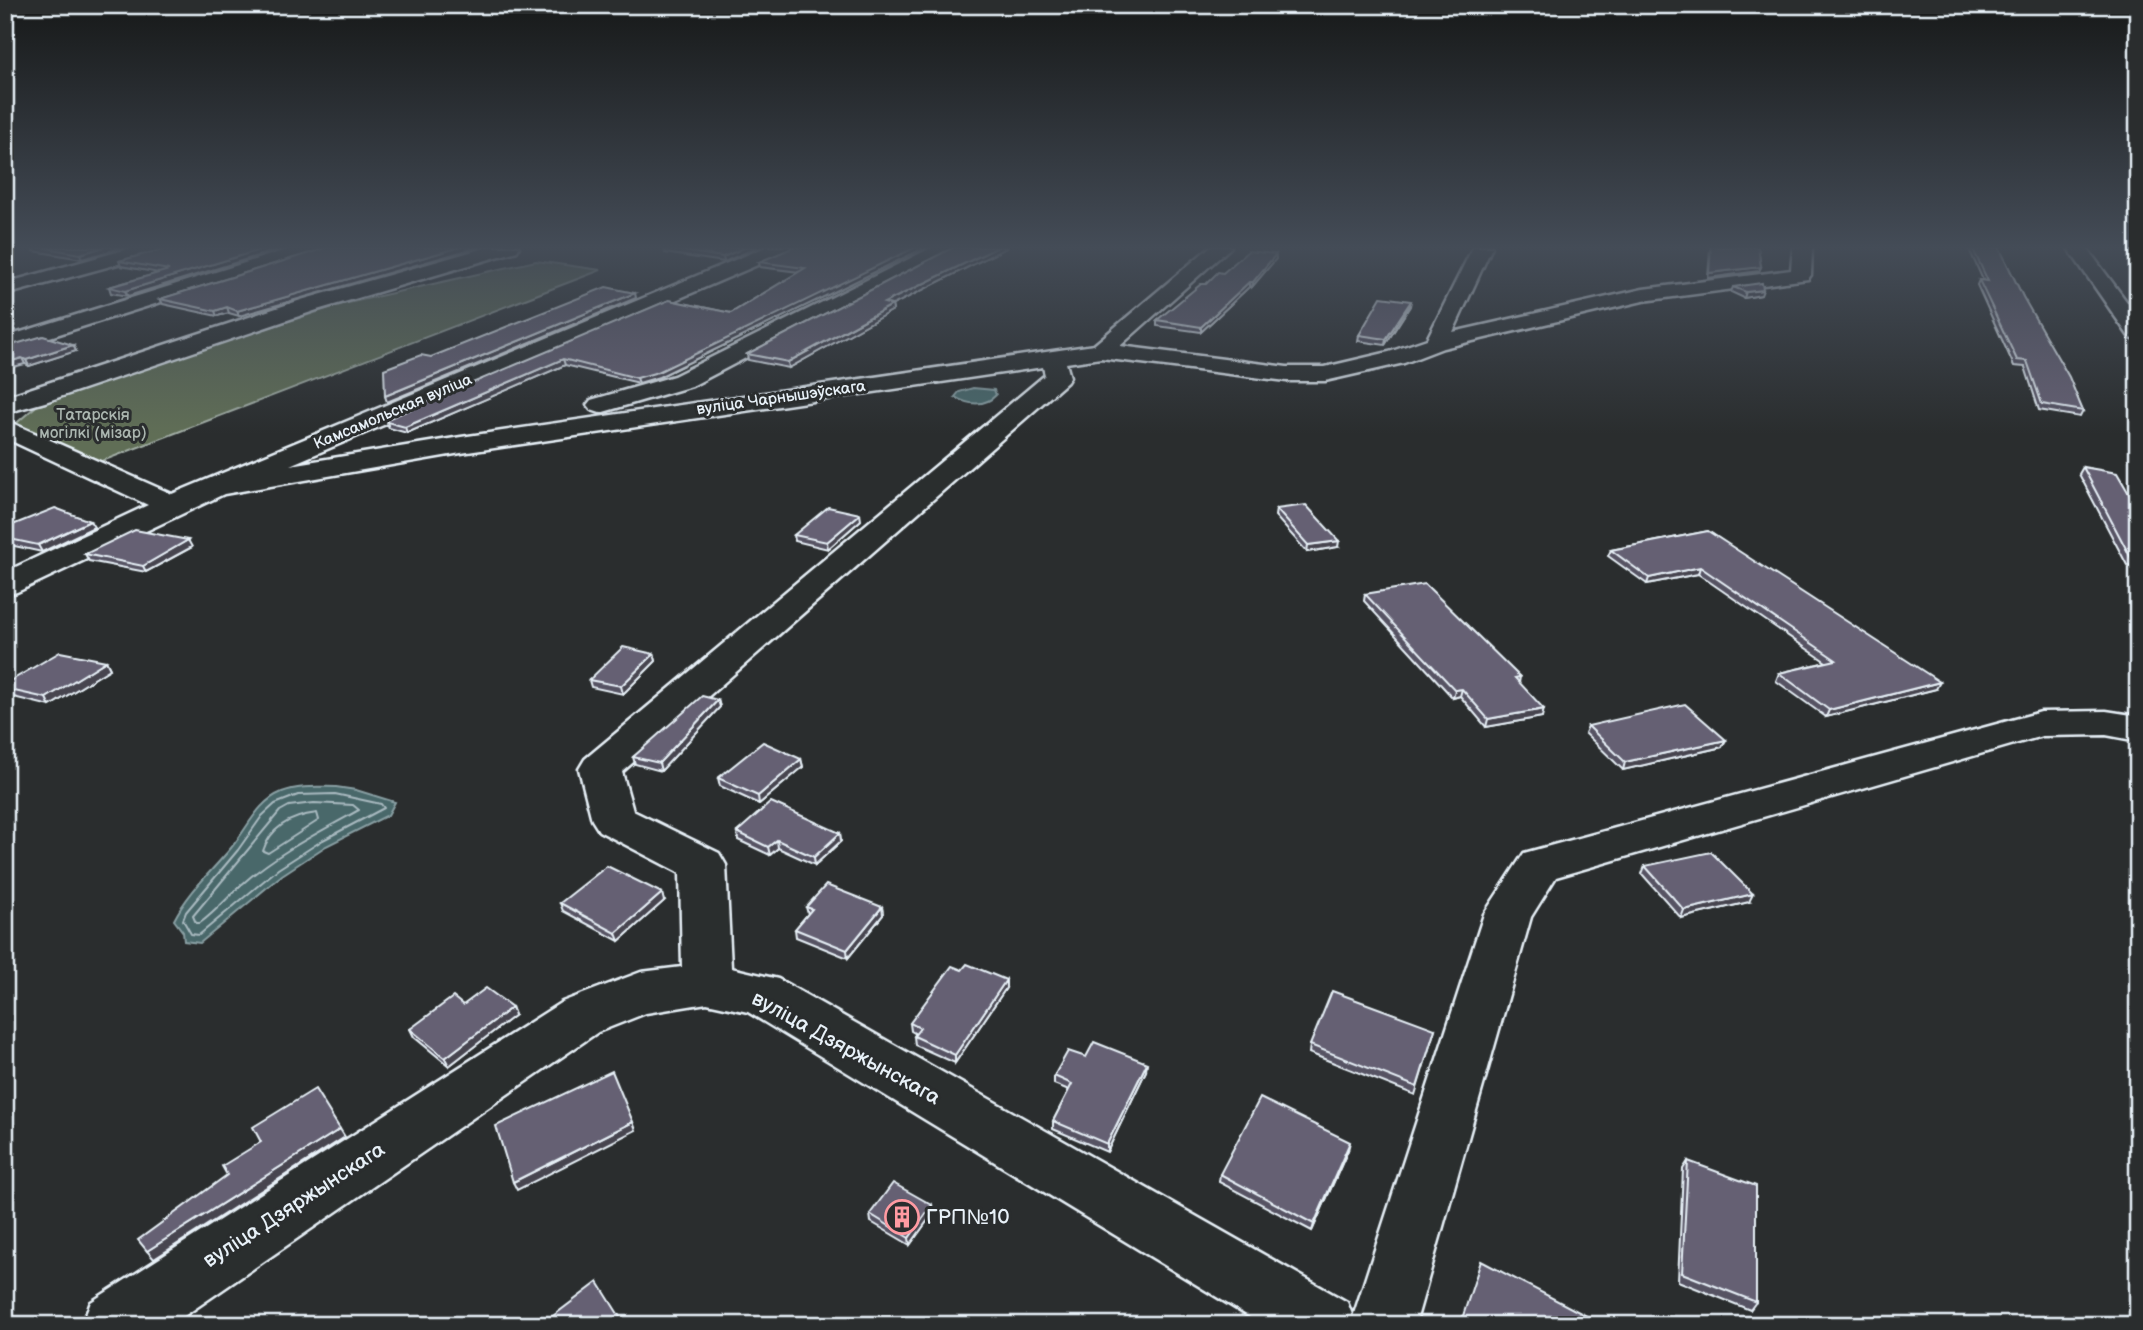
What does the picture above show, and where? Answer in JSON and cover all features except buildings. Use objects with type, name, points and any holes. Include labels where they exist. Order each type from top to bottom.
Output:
[{"type":"street","points":[[5,344],[117,309]]},
{"type":"street","points":[[5,405],[36,397],[294,309]]},
{"type":"street","name":"Камсамольская вуліца","points":[[5,585],[172,505],[636,309]]},
{"type":"street","name":"вуліца Чарнышэўскага","points":[[461,445],[682,382],[826,309]]},
{"type":"street","points":[[1101,351],[1150,309]]},
{"type":"street","points":[[1436,343],[1453,309]]},
{"type":"street","name":"вуліца Чарнышэўскага","points":[[218,486],[461,445],[1101,351],[1287,374],[1325,374],[1383,362],[1436,343],[1582,309]]},
{"type":"street","points":[[2120,309],[2138,334]]},
{"type":"street","points":[[707,983],[704,865],[614,820],[600,769],[1058,377],[1054,358]]},
{"type":"street","points":[[5,428],[172,505]]},
{"type":"street","points":[[1383,1325],[1508,914],[1540,865],[2041,724],[2106,723],[2138,729]]},
{"type":"street","name":"вуліца Дзяржынскага","points":[[114,1325],[580,1017],[641,993],[707,983],[760,994],[1324,1325]]},
{"type":"green space","name":"Татарскія могілкі (мізар)","points":[[326,309],[499,309],[92,465],[12,427],[42,401]]},
{"type":"water","points":[[973,388],[994,390],[996,395],[987,402],[976,404],[955,397],[959,392]]},
{"type":"water","points":[[336,787],[395,802],[388,815],[326,846],[282,875],[200,943],[184,941],[183,932],[174,920],[193,891],[231,848],[266,802],[273,796],[295,788]]},
{"type":"place","name":"ГРП№10","points":[[902,1217]]}]
